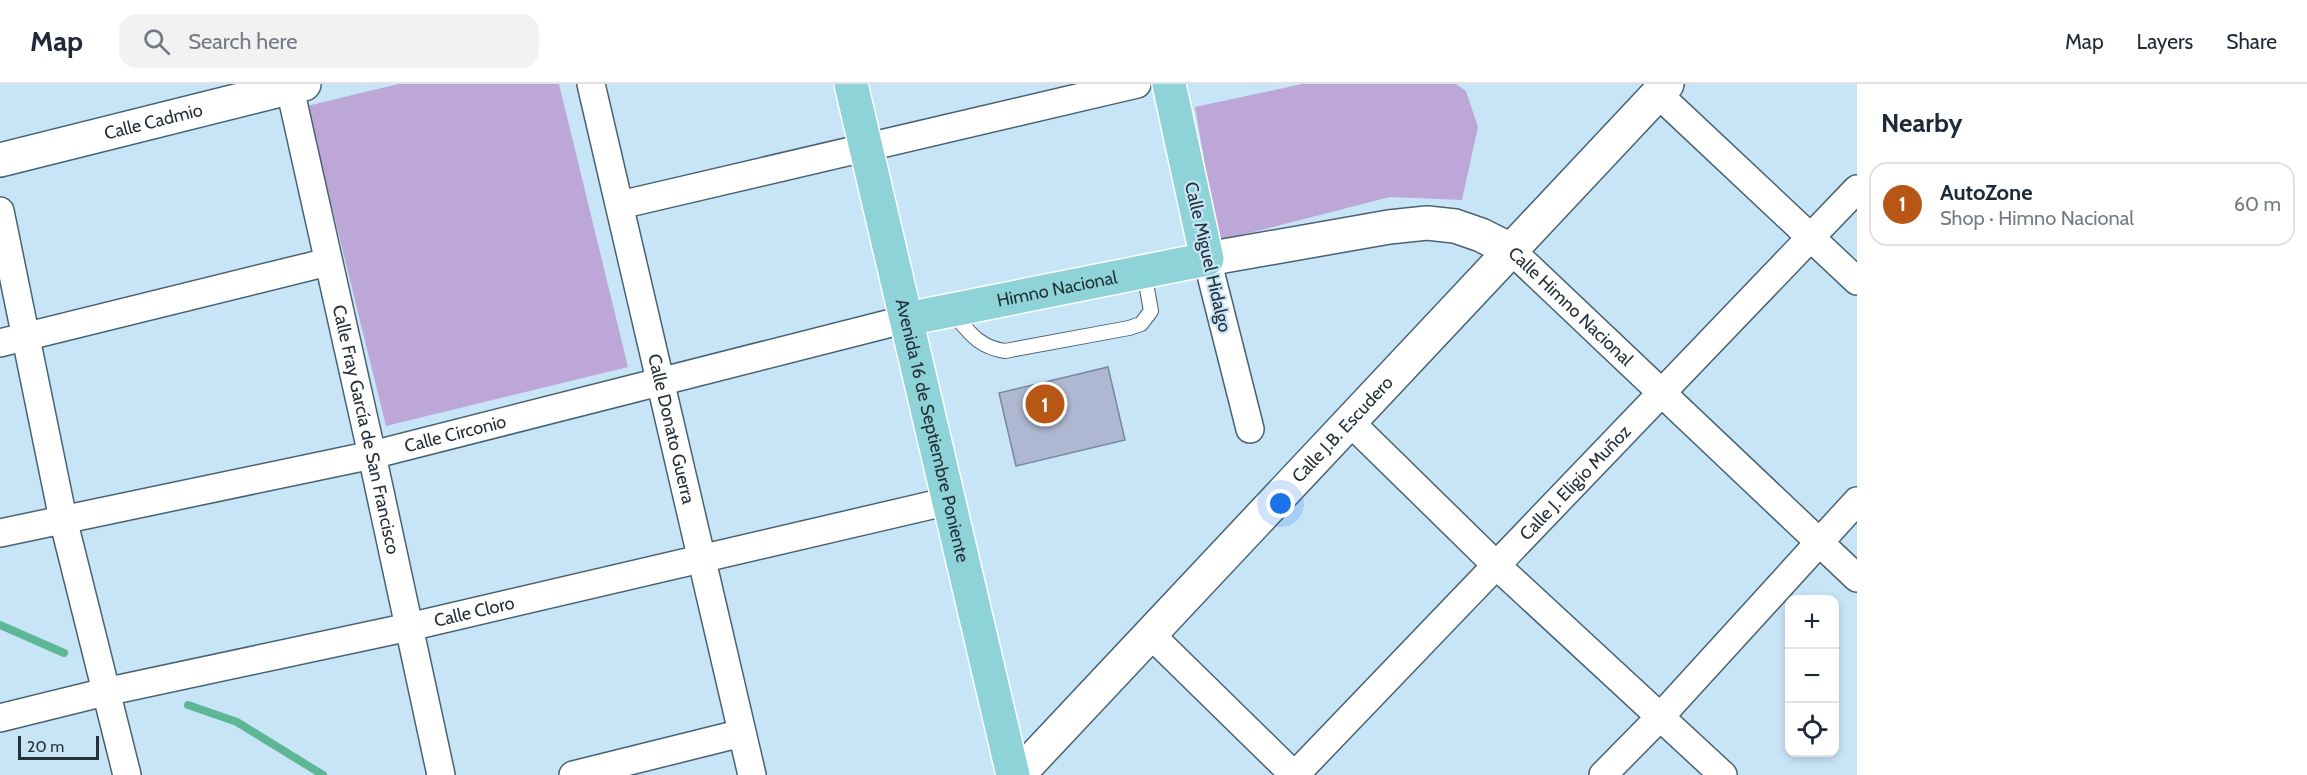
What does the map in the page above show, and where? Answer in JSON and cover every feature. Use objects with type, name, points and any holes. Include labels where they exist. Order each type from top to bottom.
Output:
[{"type":"main road","name":"Avenida 16 de Septiembre Poniente","points":[[851,84],[1013,775]]},
{"type":"main road","name":"Calle Miguel Hidalgo","points":[[1169,84],[1207,259]]},
{"type":"main road","name":"Himno Nacional","points":[[907,319],[1207,259]]},
{"type":"street","name":"Calle Donato Guerra","points":[[591,84],[752,775]]},
{"type":"street","points":[[620,205],[1137,84]]},
{"type":"street","name":"Calle Cadmio","points":[[0,160],[294,85]]},
{"type":"street","name":"Calle Fray García de San Francisco","points":[[294,85],[328,262],[441,775]]},
{"type":"street","points":[[1663,89],[1857,281]]},
{"type":"street","name":"Calle J.B. Escudero","points":[[1018,775],[1663,89]]},
{"type":"street","name":"Calle J. Eligio Muñoz","points":[[1294,775],[1857,189]]},
{"type":"street","points":[[0,211],[63,519],[127,775]]},
{"type":"street","name":"Calle Himno Nacional","points":[[1207,259],[1389,227],[1427,224],[1455,226],[1481,235],[1511,250],[1857,578]]},
{"type":"street","name":"Calle Miguel Hidalgo","points":[[1207,259],[1250,429]]},
{"type":"street","points":[[0,343],[328,262]]},
{"type":"street","name":"Calle Circonio","points":[[0,533],[372,455],[907,319]]},
{"type":"street","points":[[1351,423],[1497,566],[1723,775]]},
{"type":"street","name":"Calle Cloro","points":[[0,718],[105,692],[409,627],[949,501]]},
{"type":"street","points":[[1603,775],[1660,717],[1857,501]]},
{"type":"street","points":[[1150,634],[1294,775]]},
{"type":"street","points":[[573,775],[741,733]]},
{"type":"lane","points":[[951,310],[977,341],[990,349],[1005,351],[1130,328],[1141,324],[1151,311],[1144,272]]},
{"type":"shaded area","points":[[398,84],[559,84],[628,367],[386,426],[307,106]]},
{"type":"shaded area","points":[[1302,84],[1456,84],[1466,91],[1478,127],[1462,200],[1390,197],[1218,241],[1195,107]]},
{"type":"building","points":[[1108,367],[1125,440],[1016,466],[999,393]]},
{"type":"waterway","points":[[0,625],[64,653]]},
{"type":"waterway","points":[[188,705],[237,722],[323,775]]},
{"type":"place","name":"AutoZone","points":[[1045,404]]}]
